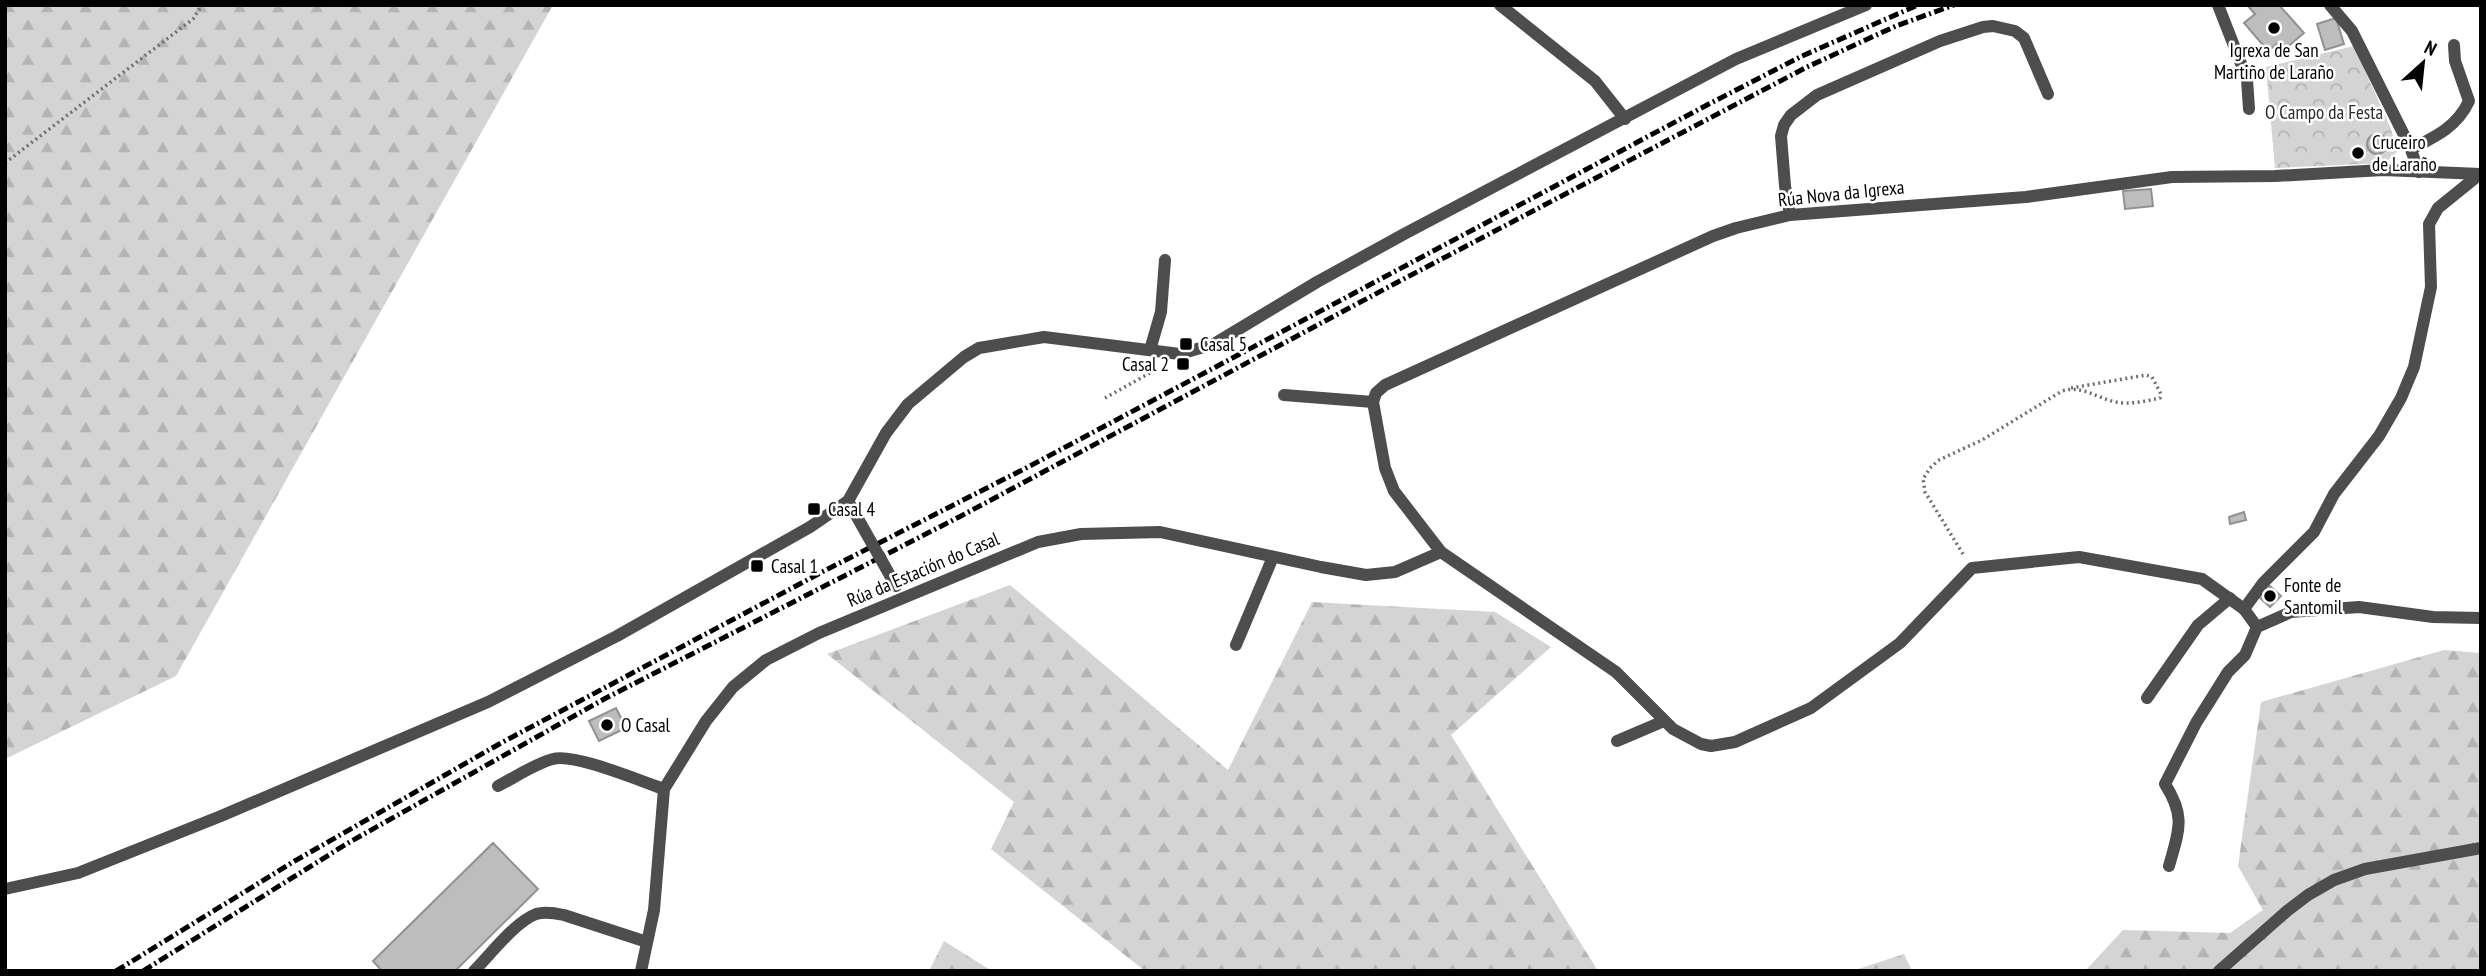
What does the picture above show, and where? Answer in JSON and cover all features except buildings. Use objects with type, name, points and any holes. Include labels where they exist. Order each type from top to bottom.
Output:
[{"type":"street","points":[[1500,5],[1595,81],[1625,118]]},
{"type":"street","points":[[5,889],[79,873],[247,806],[488,702],[617,636],[810,527],[848,501],[886,433],[908,404],[964,357],[979,348],[1044,337],[1180,354],[1214,344],[1383,245],[1736,59],[1866,5]]},
{"type":"street","points":[[2218,5],[2247,79],[2249,109]]},
{"type":"street","points":[[2330,5],[2352,31],[2411,149],[2419,172]]},
{"type":"street","points":[[1790,215],[1781,135],[1791,115],[1816,94],[1940,41],[1993,26],[2015,31],[2024,38],[2049,94]]},
{"type":"street","points":[[2411,149],[2453,125],[2469,101],[2455,61],[2454,46]]},
{"type":"street","name":"Rúa Nova da Igrexa","points":[[1373,402],[1376,393],[1385,386],[1713,236],[1790,215],[2026,197],[2172,177],[2275,176],[2383,170],[2480,174]]},
{"type":"street","points":[[2244,609],[2263,583],[2314,532],[2334,494],[2379,436],[2401,398],[2414,367],[2431,287],[2428,224],[2438,208],[2480,174]]},
{"type":"street","points":[[1150,350],[1161,312],[1165,260]]},
{"type":"street","points":[[1284,395],[1373,402],[1385,468],[1394,491],[1441,552],[1616,672],[1664,720],[1693,741],[1711,746],[1735,742],[1811,708],[1900,643],[1972,568],[2079,557],[2202,579],[2244,609],[2257,627]]},
{"type":"street","points":[[848,501],[904,599]]},
{"type":"street","name":"Rúa da Estación do Casal","points":[[641,971],[654,910],[664,789],[706,721],[733,687],[766,660],[819,634],[1038,542],[1081,534],[1160,532],[1366,575],[1395,572],[1441,552]]},
{"type":"street","points":[[1236,645],[1273,557]]},
{"type":"street","points":[[2147,698],[2198,625],[2230,598]]},
{"type":"street","points":[[2169,866],[2179,831],[2176,803],[2165,784],[2196,723],[2228,672],[2245,655],[2257,627],[2291,612],[2359,607],[2433,617],[2481,618]]},
{"type":"street","points":[[1617,741],[1664,720]]},
{"type":"street","points":[[498,786],[554,758],[573,760],[664,789]]},
{"type":"street","points":[[2219,971],[2287,911],[2334,880],[2365,869],[2481,848]]},
{"type":"street","points":[[474,971],[524,921],[538,914],[552,912],[564,915],[647,942]]},
{"type":"path","points":[[5,163],[193,19],[202,5]]},
{"type":"path","points":[[1104,398],[1180,354]]},
{"type":"path","points":[[1972,568],[1926,492],[1923,479],[1930,468],[1939,460],[1982,440],[2071,388],[2146,375],[2152,377],[2161,394],[2160,398],[2140,402],[2116,402],[2071,388]]},
{"type":"green space","points":[[5,5],[553,5],[176,676],[5,759]]},
{"type":"green space","name":"O Campo da Festa","points":[[2354,46],[2391,129],[2397,152],[2385,163],[2275,168],[2266,67]]},
{"type":"green space","points":[[1010,585],[1228,770],[1312,602],[1495,612],[1551,647],[1451,735],[1598,971],[1145,971],[991,849],[1014,802],[827,654]]},
{"type":"green space","points":[[2444,650],[2481,653],[2481,971],[2085,971],[2123,930],[2230,933],[2263,910],[2238,866],[2261,702]]},
{"type":"green space","points":[[944,941],[992,971],[929,971]]},
{"type":"green space","points":[[1904,954],[1912,971],[1852,971]]},
{"type":"railway","points":[[116,971],[293,862],[501,743],[824,571],[1028,467],[1707,105],[1802,56],[1918,5]]},
{"type":"railway","points":[[143,971],[348,843],[606,698],[961,516],[1807,67],[1896,26],[1954,5]]},
{"type":"place","name":"Igrexa de San Martiño de Laraño","points":[[2274,28]]},
{"type":"place","name":"Cruceiro de Laraño","points":[[2358,153]]},
{"type":"place","name":"Casal 5","points":[[1186,344]]},
{"type":"place","name":"Casal 2","points":[[1183,364]]},
{"type":"place","name":"Casal 4","points":[[814,509]]},
{"type":"place","name":"Casal 1","points":[[757,566]]},
{"type":"place","name":"Fonte de Santomil","points":[[2270,596]]},
{"type":"place","name":"O Casal","points":[[607,725]]}]
